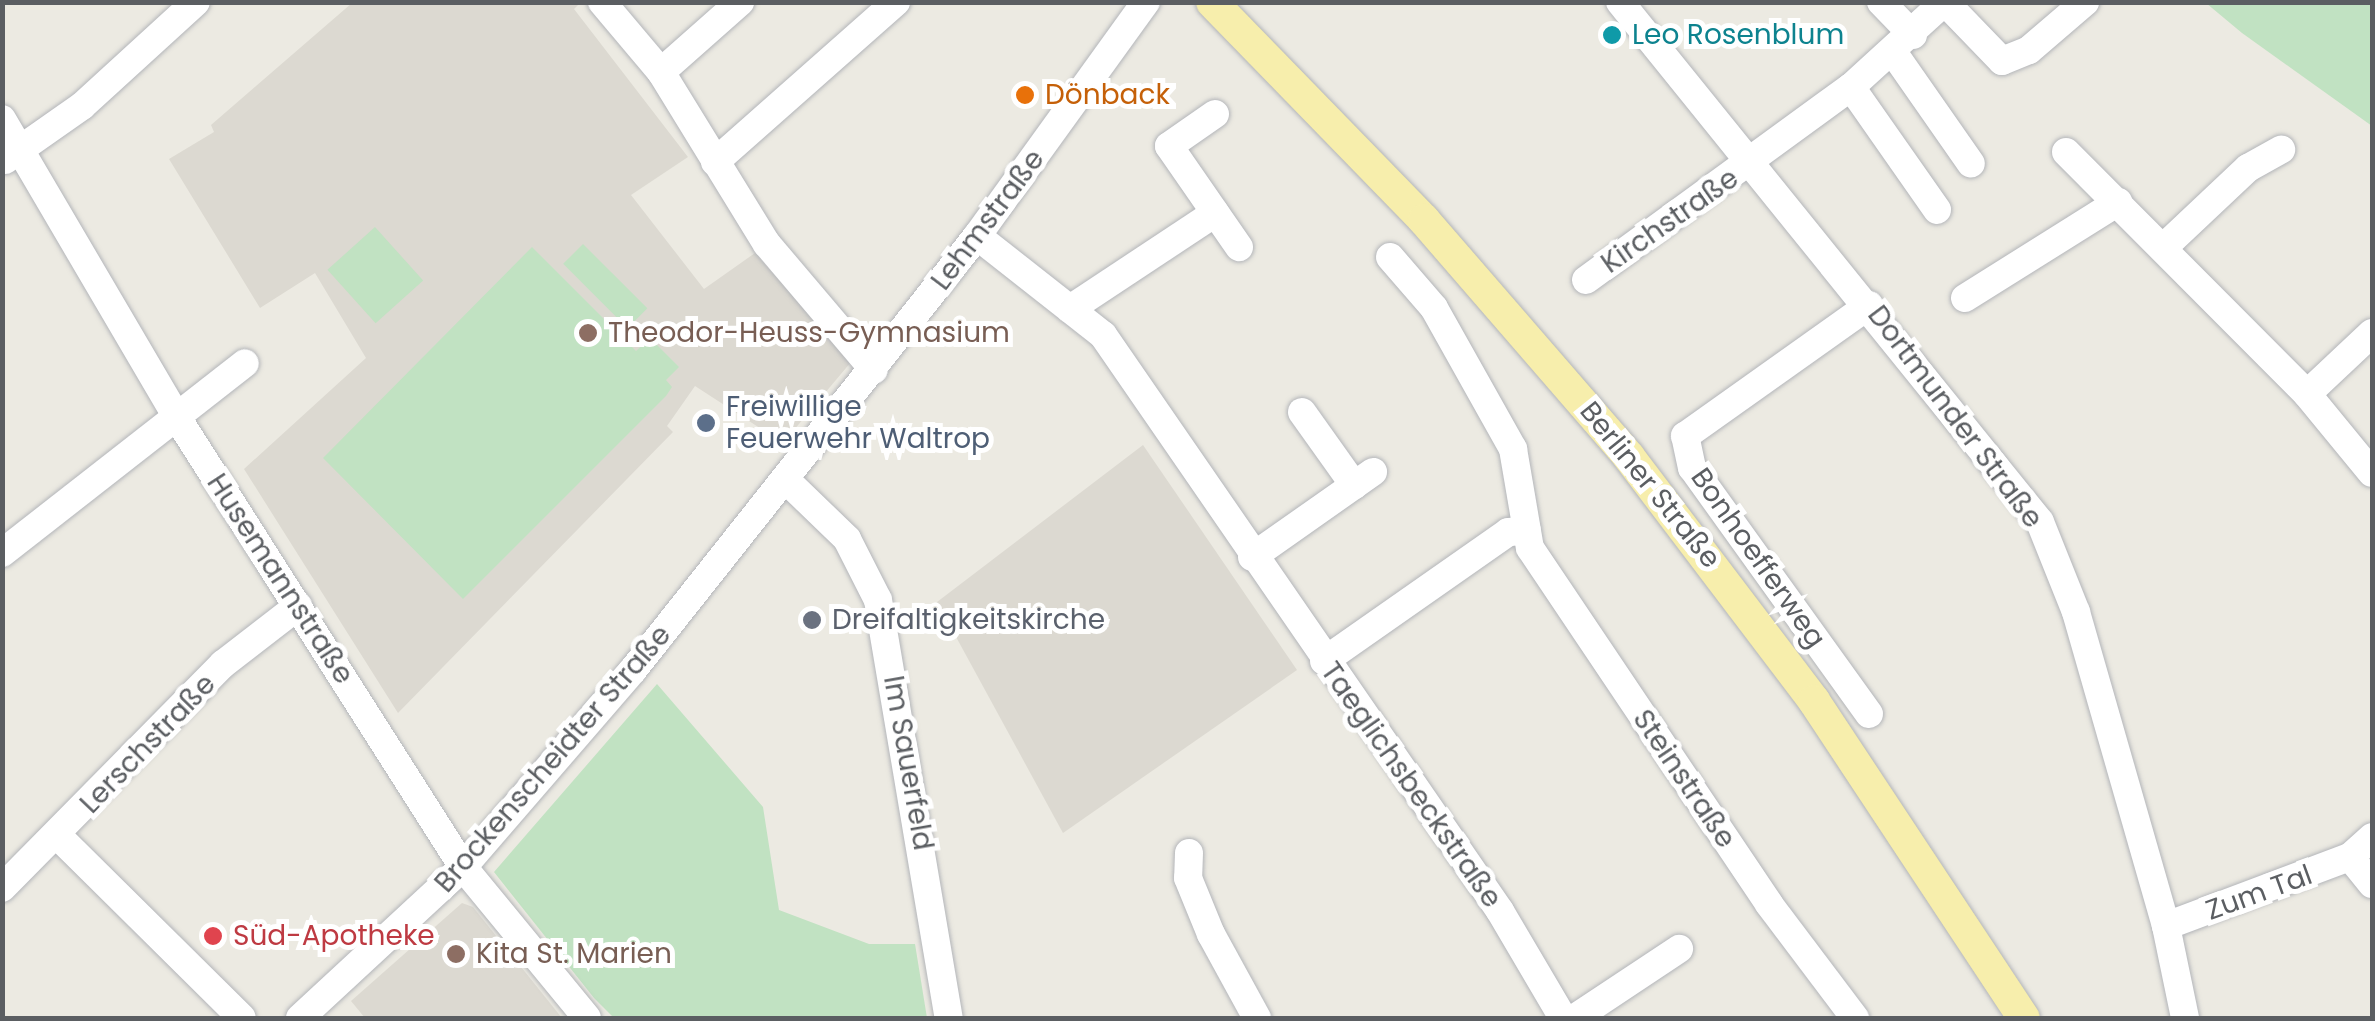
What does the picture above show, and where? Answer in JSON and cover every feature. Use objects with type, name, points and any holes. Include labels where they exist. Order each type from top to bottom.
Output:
[{"type":"main road","name":"Berliner Straße","points":[[1212,2],[1424,220],[1641,473],[1814,701],[2024,1018]]},
{"type":"street","points":[[10,156],[82,106],[196,2]]},
{"type":"street","points":[[602,2],[661,72],[768,244],[874,370]]},
{"type":"street","points":[[661,72],[740,2]]},
{"type":"street","points":[[715,162],[896,2]]},
{"type":"street","name":"Lehmstraße","points":[[786,480],[978,236],[1146,2]]},
{"type":"street","name":"Dortmunder Straße","points":[[1620,2],[1870,305],[2040,522],[2076,612],[2166,926],[2185,1018]]},
{"type":"street","points":[[1881,2],[1971,164]]},
{"type":"street","points":[[1945,2],[2002,61],[2029,50],[2085,2]]},
{"type":"street","name":"Kirchstraße","points":[[1586,280],[1851,87],[1945,2]]},
{"type":"street","points":[[1851,87],[1937,210]]},
{"type":"street","points":[[1215,114],[1160,152],[1215,213],[1238,247]]},
{"type":"street","name":"Husemannstraße","points":[[2,119],[10,156],[463,867],[587,1018]]},
{"type":"street","points":[[2163,248],[2248,168],[2281,150]]},
{"type":"street","points":[[2066,152],[2307,394],[2372,473]]},
{"type":"street","points":[[1965,298],[2118,202]]},
{"type":"street","points":[[1070,309],[1215,213]]},
{"type":"street","name":"Taeglichsbeckstraße","points":[[978,236],[1102,335],[1324,662],[1500,911],[1563,1018]]},
{"type":"street","name":"Steinstraße","points":[[1390,256],[1434,308],[1514,449],[1530,548],[1630,698],[1855,1018]]},
{"type":"street","name":"Bonhoefferweg","points":[[1869,714],[1692,468],[1684,436],[1870,305]]},
{"type":"street","points":[[2307,394],[2372,333]]},
{"type":"street","points":[[2,552],[246,363]]},
{"type":"street","points":[[1252,556],[1364,478],[1302,412]]},
{"type":"street","name":"Brockenscheidter Straße","points":[[300,1018],[463,867],[786,480]]},
{"type":"street","name":"Im Sauerfeld","points":[[786,480],[846,539],[878,600],[948,1018]]},
{"type":"street","points":[[1324,662],[1508,532],[1527,531]]},
{"type":"street","name":"Lerschstraße","points":[[2,888],[59,837],[223,664],[298,606]]},
{"type":"street","points":[[59,837],[242,1018]]},
{"type":"street","name":"Zum Tal","points":[[2166,926],[2350,858],[2372,837]]},
{"type":"street","points":[[1188,854],[1188,878],[1211,934],[1256,1018]]},
{"type":"street","points":[[2350,858],[2372,884]]},
{"type":"street","points":[[1575,1018],[1679,949]]},
{"type":"shaded area","name":"Theodor-Heuss-Gymnasium","points":[[352,3],[580,3],[574,9],[688,157],[631,195],[704,289],[755,253],[851,362],[783,443],[695,386],[667,426],[673,432],[398,713],[244,469],[366,358],[315,273],[260,308],[169,159],[214,132],[211,125]]},
{"type":"shaded area","points":[[1143,445],[1297,670],[1063,833],[937,602]]},
{"type":"shaded area","name":"Kita St. Marien","points":[[462,903],[473,907],[562,1018],[365,1018],[351,1001]]},
{"type":"green space","points":[[2206,3],[2372,3],[2372,126],[2242,33]]},
{"type":"green space","points":[[375,227],[423,281],[376,323],[327,270]]},
{"type":"green space","points":[[583,244],[647,308],[628,328],[563,264]]},
{"type":"green space","points":[[532,247],[636,351],[650,338],[679,367],[666,380],[672,387],[666,396],[463,599],[323,458]]},
{"type":"green space","points":[[657,684],[763,807],[779,910],[869,944],[915,944],[927,1018],[614,1018],[594,998],[494,872]]},
{"type":"place","name":"Leo Rosenblum","points":[[1612,35]]},
{"type":"place","name":"Dönback","points":[[1025,95]]},
{"type":"place","name":"Theodor-Heuss-Gymnasium","points":[[588,333]]},
{"type":"place","name":"Freiwillige Feuerwehr Waltrop","points":[[706,423]]},
{"type":"place","name":"Dreifaltigkeitskirche","points":[[812,620]]},
{"type":"place","name":"Süd-Apotheke","points":[[213,936]]},
{"type":"place","name":"Kita St. Marien","points":[[456,954]]}]
